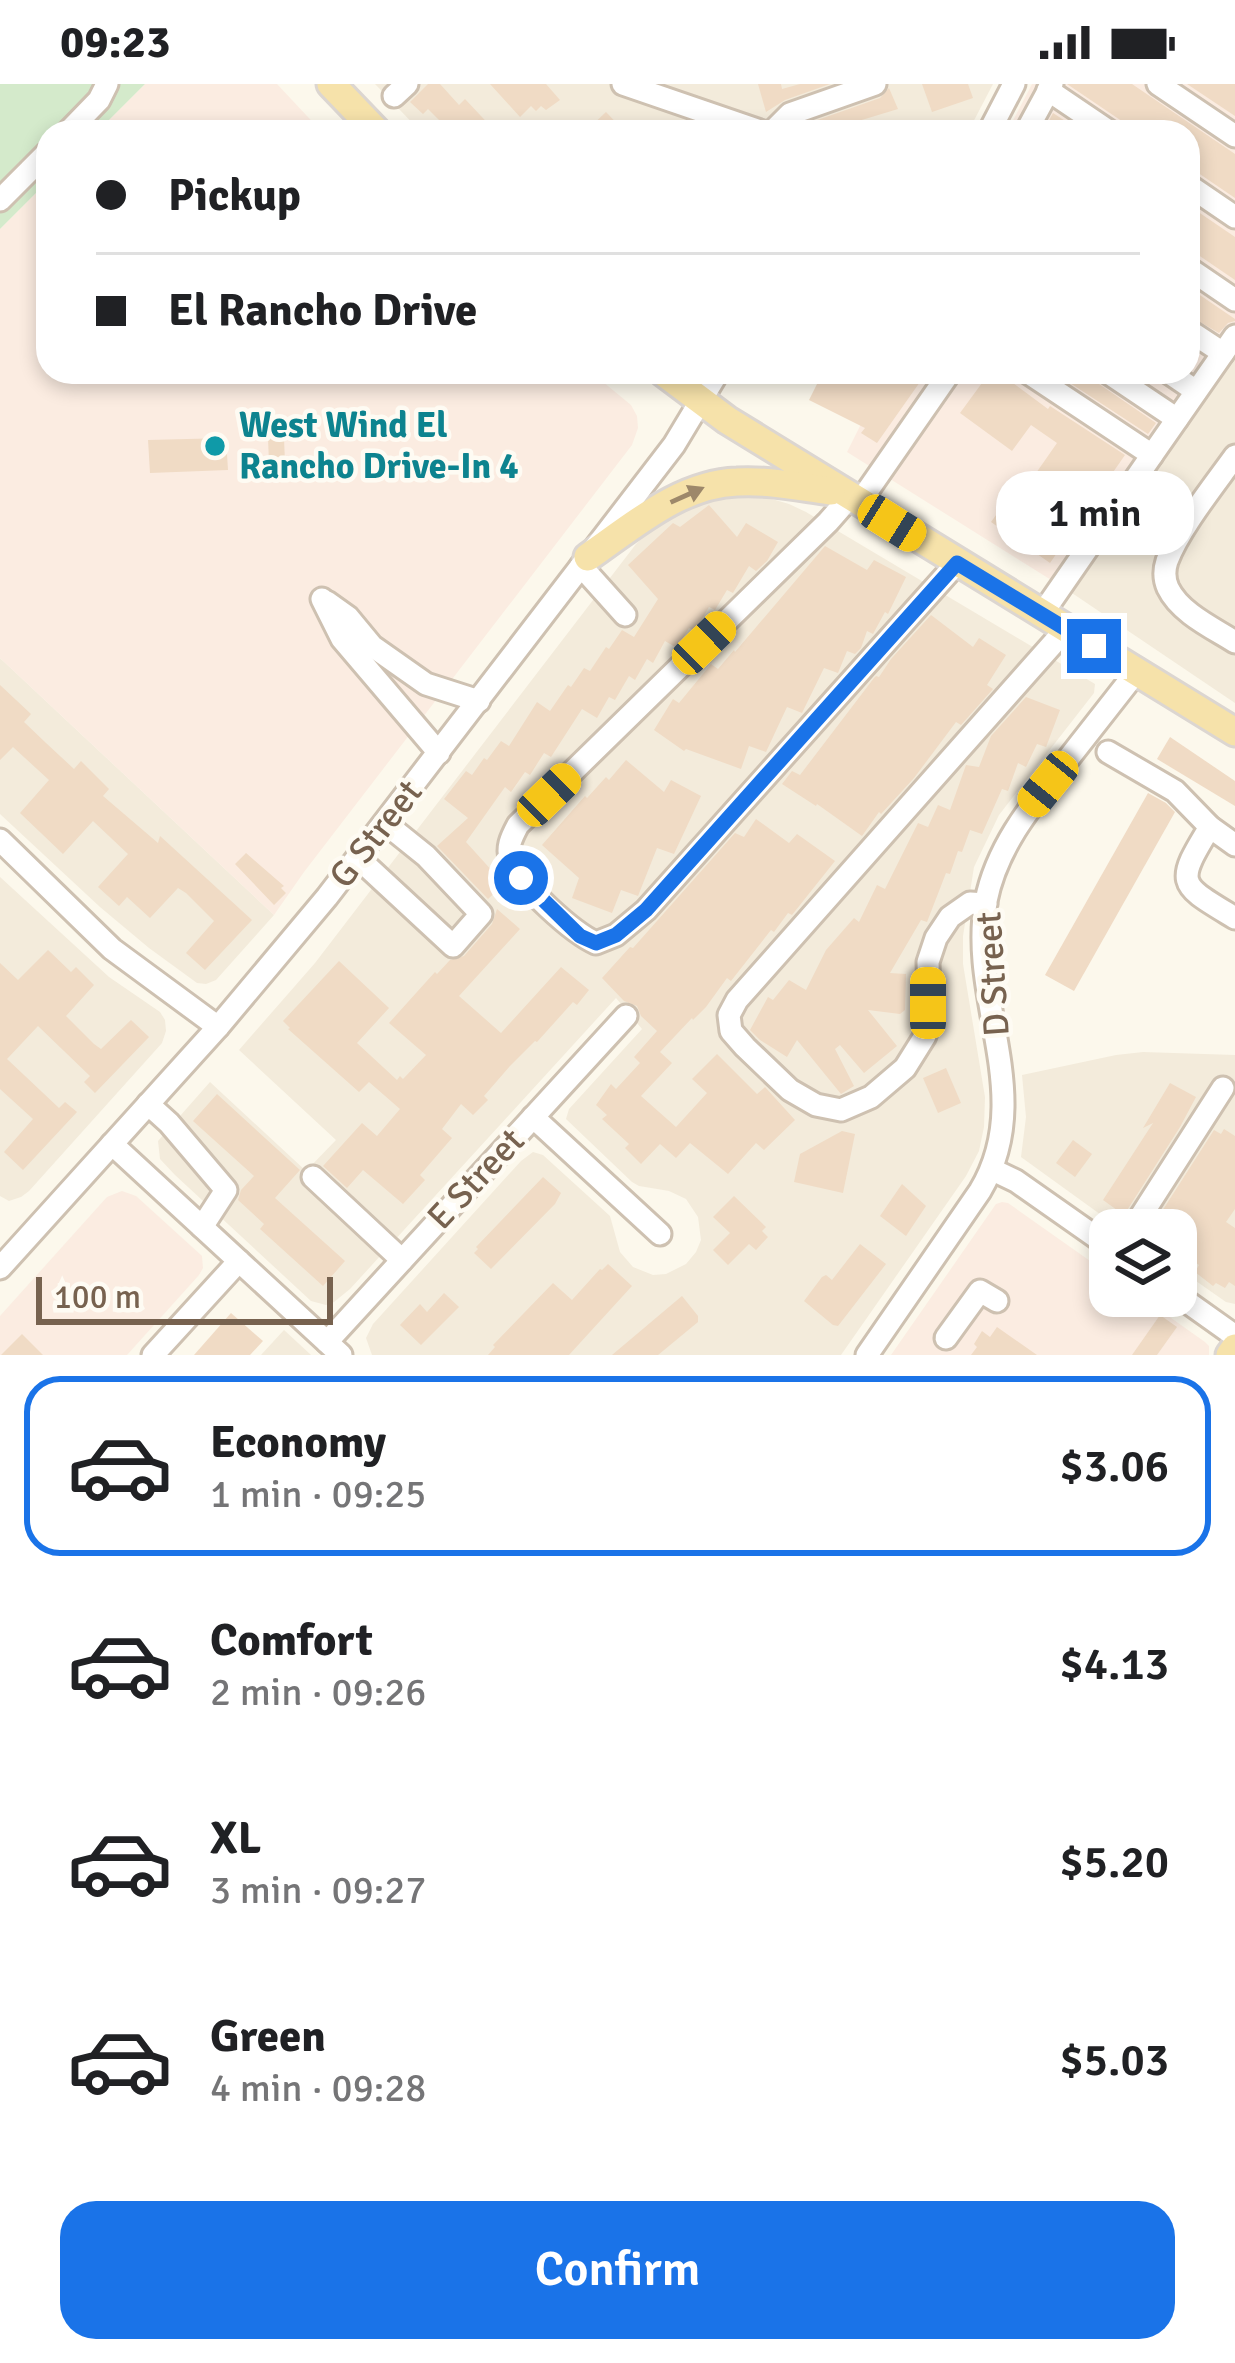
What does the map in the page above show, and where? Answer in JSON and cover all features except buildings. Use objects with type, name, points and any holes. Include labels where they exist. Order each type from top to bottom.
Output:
[{"type":"main road","points":[[331,84],[366,120]]},
{"type":"main road","points":[[679,384],[850,497],[1235,732]]},
{"type":"main road","points":[[585,561],[676,499],[715,484],[745,481],[850,497]]},
{"type":"street","points":[[80,120],[107,84]]},
{"type":"street","points":[[623,84],[715,120]]},
{"type":"street","points":[[784,120],[875,84]]},
{"type":"street","points":[[995,120],[1014,84]]},
{"type":"street","points":[[1158,84],[1235,136]]},
{"type":"street","points":[[1032,120],[1050,87],[1094,120]]},
{"type":"street","points":[[0,200],[36,164]]},
{"type":"street","points":[[1200,193],[1235,218]]},
{"type":"street","points":[[1200,276],[1235,300]]},
{"type":"street","points":[[986,904],[970,903],[950,917],[936,938],[928,962],[925,1036],[905,1068],[872,1097],[841,1110],[816,1105],[790,1090],[731,1031],[729,1015],[737,1000],[1054,621],[1152,455],[1229,345],[1200,334]]},
{"type":"street","name":"G Street","points":[[0,1268],[218,1027],[358,858],[674,445],[711,384]]},
{"type":"street","points":[[940,384],[828,522],[518,825],[509,842],[510,860],[536,894],[580,936],[596,943],[616,935],[646,910],[957,563]]},
{"type":"street","points":[[1045,384],[1152,455]]},
{"type":"street","points":[[1125,384],[1177,419]]},
{"type":"street","points":[[1186,384],[1196,391]]},
{"type":"street","points":[[1235,456],[1168,559],[1164,574],[1169,591],[1182,606],[1235,642]]},
{"type":"street","points":[[585,561],[625,615]]},
{"type":"street","points":[[439,753],[342,639],[322,599],[348,617],[372,646],[426,684],[479,700]]},
{"type":"street","name":"D Street","points":[[867,1355],[993,1170],[1000,1148],[1004,1108],[985,956],[986,904],[996,868],[1028,809],[1137,671]]},
{"type":"street","points":[[1108,752],[1175,791],[1235,845]]},
{"type":"street","points":[[358,858],[453,946],[481,914],[426,856],[386,823]]},
{"type":"street","points":[[1210,827],[1189,861],[1188,887],[1235,917]]},
{"type":"street","points":[[0,840],[112,949],[218,1027]]},
{"type":"street","name":"E Street","points":[[334,1348],[402,1260],[626,1016]]},
{"type":"street","points":[[1145,1209],[1223,1088]]},
{"type":"street","points":[[148,1105],[226,1190],[202,1227]]},
{"type":"street","points":[[533,1117],[660,1234]]},
{"type":"street","points":[[112,1144],[334,1348]]},
{"type":"street","points":[[993,1170],[1016,1180],[1089,1232]]},
{"type":"street","points":[[313,1177],[402,1260]]},
{"type":"street","points":[[0,1228],[19,1247]]},
{"type":"street","points":[[153,1355],[238,1262]]},
{"type":"street","points":[[946,1339],[980,1291],[997,1301]]},
{"type":"street","points":[[1197,1309],[1235,1336]]},
{"type":"shaded area","points":[[145,84],[277,84],[311,120],[109,120]]},
{"type":"shaded area","points":[[375,84],[993,84],[974,120],[410,120]]},
{"type":"shaded area","points":[[1032,84],[1235,84],[1235,357],[1072,593],[847,452],[881,384],[1200,384],[1200,120],[1013,120]]},
{"type":"shaded area","points":[[36,193],[36,384],[606,384],[637,416],[632,445],[274,915],[0,658],[0,229]]},
{"type":"shaded area","points":[[1235,357],[1235,703],[1072,593]]},
{"type":"shaded area","points":[[732,495],[765,497],[806,512],[1095,684],[1094,693],[999,815],[974,867],[963,964],[985,1097],[979,1151],[841,1355],[372,1355],[366,1338],[373,1324],[533,1152],[543,1155],[610,1216],[620,1252],[633,1267],[653,1275],[666,1274],[686,1264],[696,1252],[701,1240],[698,1217],[686,1199],[632,1182],[566,1119],[569,1109],[642,1029],[616,998],[350,1289],[326,1305],[311,1301],[175,1175],[160,1159],[158,1141],[210,1082],[306,1171],[336,1140],[239,1050],[315,963],[636,544],[678,510]]},
{"type":"shaded area","points":[[0,658],[274,915],[216,980],[197,983],[149,948],[0,814]]},
{"type":"shaded area","points":[[0,877],[109,977],[160,1012],[166,1031],[162,1043],[29,1191],[9,1201],[0,1196]]},
{"type":"shaded area","points":[[1116,1055],[1235,1055],[1235,1304],[1197,1282],[1197,1209],[1093,1209],[1021,1157],[1026,1117],[1022,1075]]},
{"type":"shaded area","points":[[122,1191],[136,1196],[202,1256],[199,1275],[127,1355],[0,1355],[0,1316],[107,1197]]},
{"type":"shaded area","points":[[1008,1203],[1089,1260],[1089,1317],[1170,1317],[1205,1342],[1209,1355],[891,1355],[996,1204]]},
{"type":"shaded area","points":[[284,1330],[311,1355],[261,1355]]},
{"type":"green space","points":[[0,84],[145,84],[109,120],[36,120],[36,193],[0,229]]},
{"type":"place","name":"West Wind El Rancho Drive-In 4","points":[[215,446]]},
{"type":"route","points":[[521,878],[580,936],[596,943],[616,935],[646,910],[957,563],[1094,646]]}]
